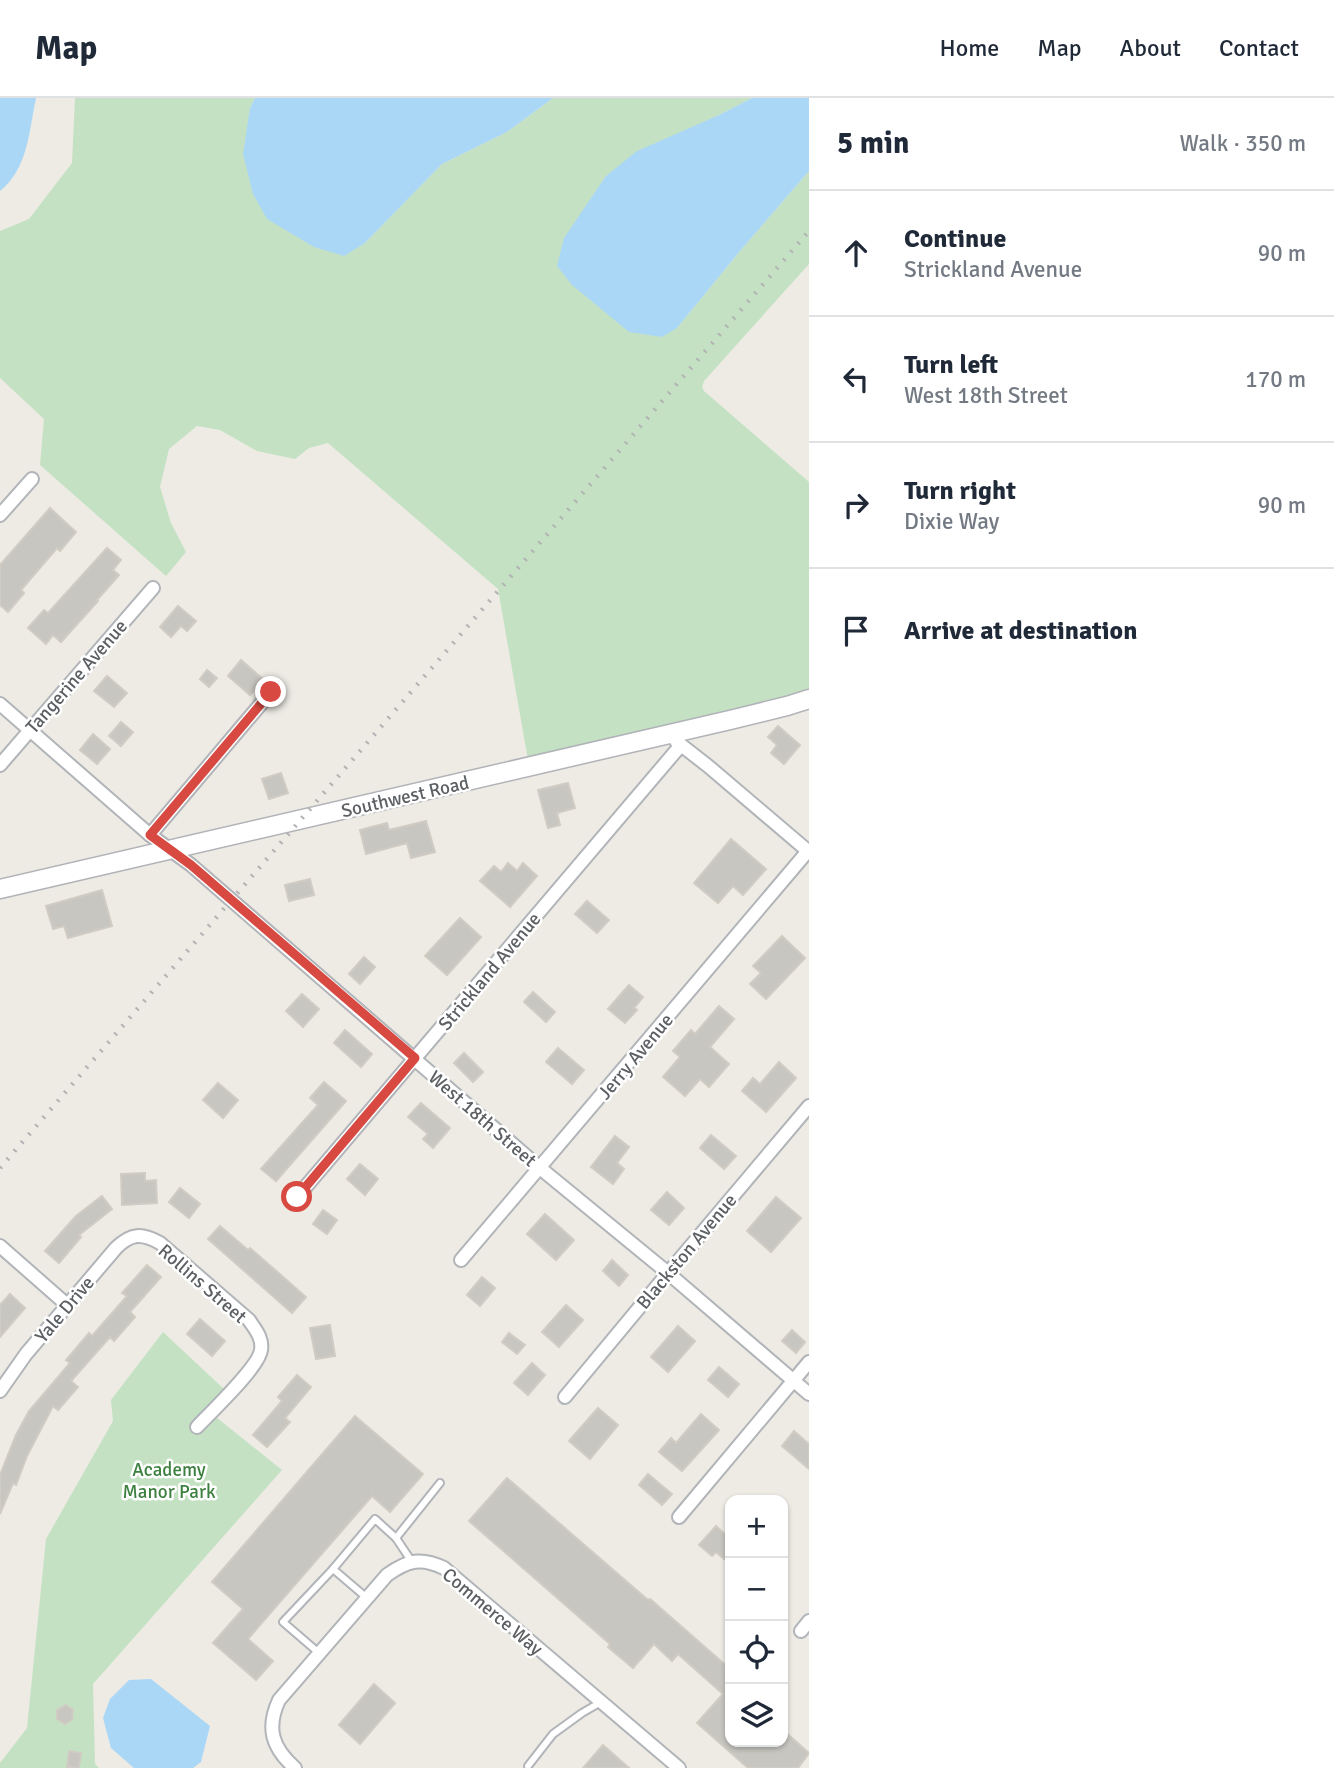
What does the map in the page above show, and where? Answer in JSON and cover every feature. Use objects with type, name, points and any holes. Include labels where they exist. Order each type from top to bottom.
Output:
[{"type":"street","points":[[0,516],[32,480]]},
{"type":"street","name":"Tangerine Avenue","points":[[0,765],[153,588]]},
{"type":"street","points":[[150,835],[271,692]]},
{"type":"street","name":"Southwest Road","points":[[0,889],[674,740],[809,699]]},
{"type":"street","name":"West 18th Street","points":[[0,704],[105,798],[191,865],[540,1168],[809,1394]]},
{"type":"street","points":[[674,740],[808,852]]},
{"type":"street","name":"Strickland Avenue","points":[[297,1197],[415,1058],[674,740]]},
{"type":"street","name":"Jerry Avenue","points":[[461,1259],[808,852]]},
{"type":"street","name":"Blackston Avenue","points":[[565,1397],[809,1106]]},
{"type":"street","name":"Yale Drive","points":[[0,1391],[66,1304],[125,1239],[136,1236]]},
{"type":"street","name":"Rollins Street","points":[[136,1236],[149,1237],[160,1243],[248,1320],[261,1343],[261,1353],[254,1366],[198,1427]]},
{"type":"street","points":[[0,1246],[66,1304]]},
{"type":"street","points":[[679,1517],[809,1362]]},
{"type":"street","name":"Commerce Way","points":[[412,1562],[429,1561],[444,1568],[679,1768]]},
{"type":"street","points":[[295,1768],[277,1749],[271,1730],[272,1714],[279,1700],[387,1574],[400,1565],[412,1562]]},
{"type":"lane","points":[[396,1538],[440,1483]]},
{"type":"lane","points":[[319,1653],[284,1622],[376,1519],[396,1538],[412,1562]]},
{"type":"lane","points":[[333,1569],[367,1598]]},
{"type":"lane","points":[[528,1766],[553,1734],[601,1702]]},
{"type":"green space","points":[[75,98],[255,98],[250,108],[365,243],[442,164],[507,132],[553,98],[752,98],[717,116],[677,328],[809,171],[809,264],[704,381],[702,387],[809,482],[809,691],[786,699],[670,727],[667,724],[664,728],[528,760],[498,589],[328,443],[309,448],[295,459],[257,451],[220,430],[197,426],[169,449],[160,487],[171,523],[186,552],[166,576],[40,465],[44,419],[0,378],[0,231],[29,219],[72,163]]},
{"type":"green space","name":"Academy Manor Park","points":[[163,1332],[225,1390],[206,1409],[282,1470],[93,1684],[95,1764],[99,1768],[0,1768],[0,1763],[27,1728],[46,1539],[113,1421],[111,1400]]},
{"type":"water","points":[[0,98],[36,98],[22,161],[0,191]]},
{"type":"water","points":[[255,98],[553,98],[507,132],[442,164],[365,243],[344,256],[314,247],[267,219],[253,194],[243,154],[250,108]]},
{"type":"water","points":[[752,98],[809,98],[809,171],[677,328],[662,337],[629,332],[572,285],[557,266],[564,238],[606,176],[637,151]]},
{"type":"water","points":[[151,1679],[210,1726],[201,1762],[193,1768],[134,1768],[111,1748],[103,1718],[110,1699],[129,1680]]},
{"type":"building","points":[[50,508],[76,532],[60,551],[57,548],[21,590],[24,593],[8,612],[0,605],[0,565]]},
{"type":"building","points":[[107,548],[121,560],[113,570],[119,575],[61,642],[53,635],[46,644],[28,628],[44,610],[48,613]]},
{"type":"building","points":[[178,606],[196,621],[187,631],[181,626],[171,637],[160,627]]},
{"type":"building","points":[[241,660],[264,680],[250,695],[228,676]]},
{"type":"building","points":[[207,670],[217,678],[209,687],[200,679]]},
{"type":"building","points":[[107,676],[127,693],[114,707],[94,691]]},
{"type":"building","points":[[121,722],[133,732],[121,746],[109,736]]},
{"type":"building","points":[[778,726],[800,745],[784,764],[771,753],[777,745],[768,737]]},
{"type":"building","points":[[93,734],[110,749],[97,764],[80,750]]},
{"type":"building","points":[[281,773],[288,793],[269,799],[262,779]]},
{"type":"building","points":[[568,783],[575,808],[557,813],[560,825],[548,828],[538,790]]},
{"type":"building","points":[[426,821],[435,852],[411,858],[407,843],[366,854],[360,830],[387,823],[389,830]]},
{"type":"building","points":[[731,839],[766,869],[743,895],[733,886],[718,903],[694,883]]},
{"type":"building","points":[[508,863],[517,871],[523,863],[537,876],[510,907],[480,881],[494,866],[501,872]]},
{"type":"building","points":[[310,879],[314,895],[289,901],[285,885]]},
{"type":"building","points":[[102,890],[112,926],[68,938],[64,926],[53,929],[46,906]]},
{"type":"building","points":[[587,901],[609,920],[597,933],[575,914]]},
{"type":"building","points":[[460,918],[481,937],[447,975],[425,956]]},
{"type":"building","points":[[782,936],[805,958],[766,999],[750,984],[761,973],[753,966]]},
{"type":"building","points":[[364,957],[375,967],[360,984],[349,974]]},
{"type":"building","points":[[629,985],[643,997],[634,1008],[637,1010],[625,1023],[608,1009]]},
{"type":"building","points":[[533,992],[555,1012],[546,1022],[524,1002]]},
{"type":"building","points":[[302,994],[319,1009],[303,1027],[286,1011]]},
{"type":"building","points":[[719,1006],[734,1019],[710,1047],[729,1064],[709,1087],[700,1079],[685,1096],[663,1077],[680,1057],[673,1051],[691,1030],[695,1034]]},
{"type":"building","points":[[345,1030],[372,1054],[361,1067],[334,1043]]},
{"type":"building","points":[[558,1048],[584,1070],[572,1084],[546,1062]]},
{"type":"building","points":[[464,1053],[483,1072],[473,1082],[454,1063]]},
{"type":"building","points":[[779,1062],[796,1078],[766,1112],[742,1091],[753,1078],[760,1084]]},
{"type":"building","points":[[324,1082],[346,1101],[276,1181],[261,1169],[318,1105],[310,1098]]},
{"type":"building","points":[[218,1083],[238,1100],[223,1118],[203,1100]]},
{"type":"building","points":[[421,1103],[450,1128],[433,1148],[423,1139],[428,1134],[408,1117]]},
{"type":"building","points":[[711,1135],[736,1156],[724,1169],[700,1148]]},
{"type":"building","points":[[615,1136],[629,1147],[617,1163],[624,1169],[613,1184],[591,1167]]},
{"type":"building","points":[[360,1164],[378,1179],[365,1195],[347,1179]]},
{"type":"building","points":[[145,1173],[145,1181],[156,1180],[157,1203],[122,1205],[121,1174]]},
{"type":"building","points":[[180,1188],[200,1204],[189,1218],[169,1202]]},
{"type":"building","points":[[667,1192],[684,1208],[669,1225],[651,1210]]},
{"type":"building","points":[[102,1196],[112,1209],[79,1235],[81,1237],[59,1263],[45,1251],[76,1216]]},
{"type":"building","points":[[776,1197],[801,1218],[771,1252],[747,1231]]},
{"type":"building","points":[[323,1210],[337,1220],[327,1234],[313,1224]]},
{"type":"building","points":[[545,1214],[574,1240],[556,1260],[527,1234]]},
{"type":"building","points":[[220,1226],[248,1250],[250,1248],[306,1297],[292,1313],[208,1239]]},
{"type":"building","points":[[612,1260],[628,1275],[619,1286],[603,1271]]},
{"type":"building","points":[[147,1265],[161,1277],[130,1312],[135,1317],[114,1341],[110,1337],[71,1381],[78,1387],[58,1410],[53,1406],[0,1514],[0,1475],[29,1411],[70,1363],[66,1360],[89,1333],[92,1336],[127,1296],[122,1293]]},
{"type":"building","points":[[482,1277],[495,1288],[480,1306],[467,1295]]},
{"type":"building","points":[[10,1294],[25,1308],[0,1337],[0,1305]]},
{"type":"building","points":[[566,1305],[583,1320],[559,1347],[542,1332]]},
{"type":"building","points":[[200,1319],[225,1341],[212,1356],[187,1334]]},
{"type":"building","points":[[330,1325],[335,1356],[316,1359],[310,1328]]},
{"type":"building","points":[[678,1326],[695,1341],[668,1372],[651,1357]]},
{"type":"building","points":[[792,1330],[805,1342],[796,1353],[782,1341]]},
{"type":"building","points":[[509,1333],[525,1345],[517,1354],[502,1342]]},
{"type":"building","points":[[532,1363],[545,1375],[528,1395],[514,1383]]},
{"type":"building","points":[[719,1367],[739,1384],[728,1397],[708,1380]]},
{"type":"building","points":[[297,1375],[311,1387],[285,1418],[290,1422],[267,1447],[253,1435],[282,1401],[278,1397]]},
{"type":"building","points":[[598,1408],[618,1425],[590,1459],[569,1441]]},
{"type":"building","points":[[701,1414],[719,1430],[682,1471],[659,1452],[671,1438],[676,1443]]},
{"type":"building","points":[[355,1416],[423,1474],[390,1512],[372,1496],[248,1639],[273,1661],[256,1680],[213,1643],[243,1609],[212,1582]]},
{"type":"building","points":[[794,1431],[809,1444],[809,1469],[782,1446]]},
{"type":"building","points":[[648,1474],[672,1494],[662,1505],[639,1485]]},
{"type":"building","points":[[507,1478],[725,1665],[725,1747],[788,1747],[788,1734],[809,1753],[798,1768],[748,1768],[697,1723],[723,1694],[678,1654],[672,1661],[654,1644],[633,1668],[608,1647],[610,1644],[469,1521]]},
{"type":"building","points":[[716,1526],[725,1534],[725,1558],[716,1552],[712,1556],[699,1545]]},
{"type":"building","points":[[374,1684],[395,1703],[360,1744],[339,1725]]},
{"type":"building","points":[[66,1705],[73,1710],[72,1720],[65,1724],[57,1719],[57,1710]]},
{"type":"building","points":[[603,1745],[629,1768],[583,1768]]},
{"type":"building","points":[[69,1751],[81,1753],[79,1768],[67,1767]]},
{"type":"railway","points":[[0,1168],[809,231]]},
{"type":"route","points":[[271,692],[150,835],[191,865],[415,1058],[297,1197]]}]
